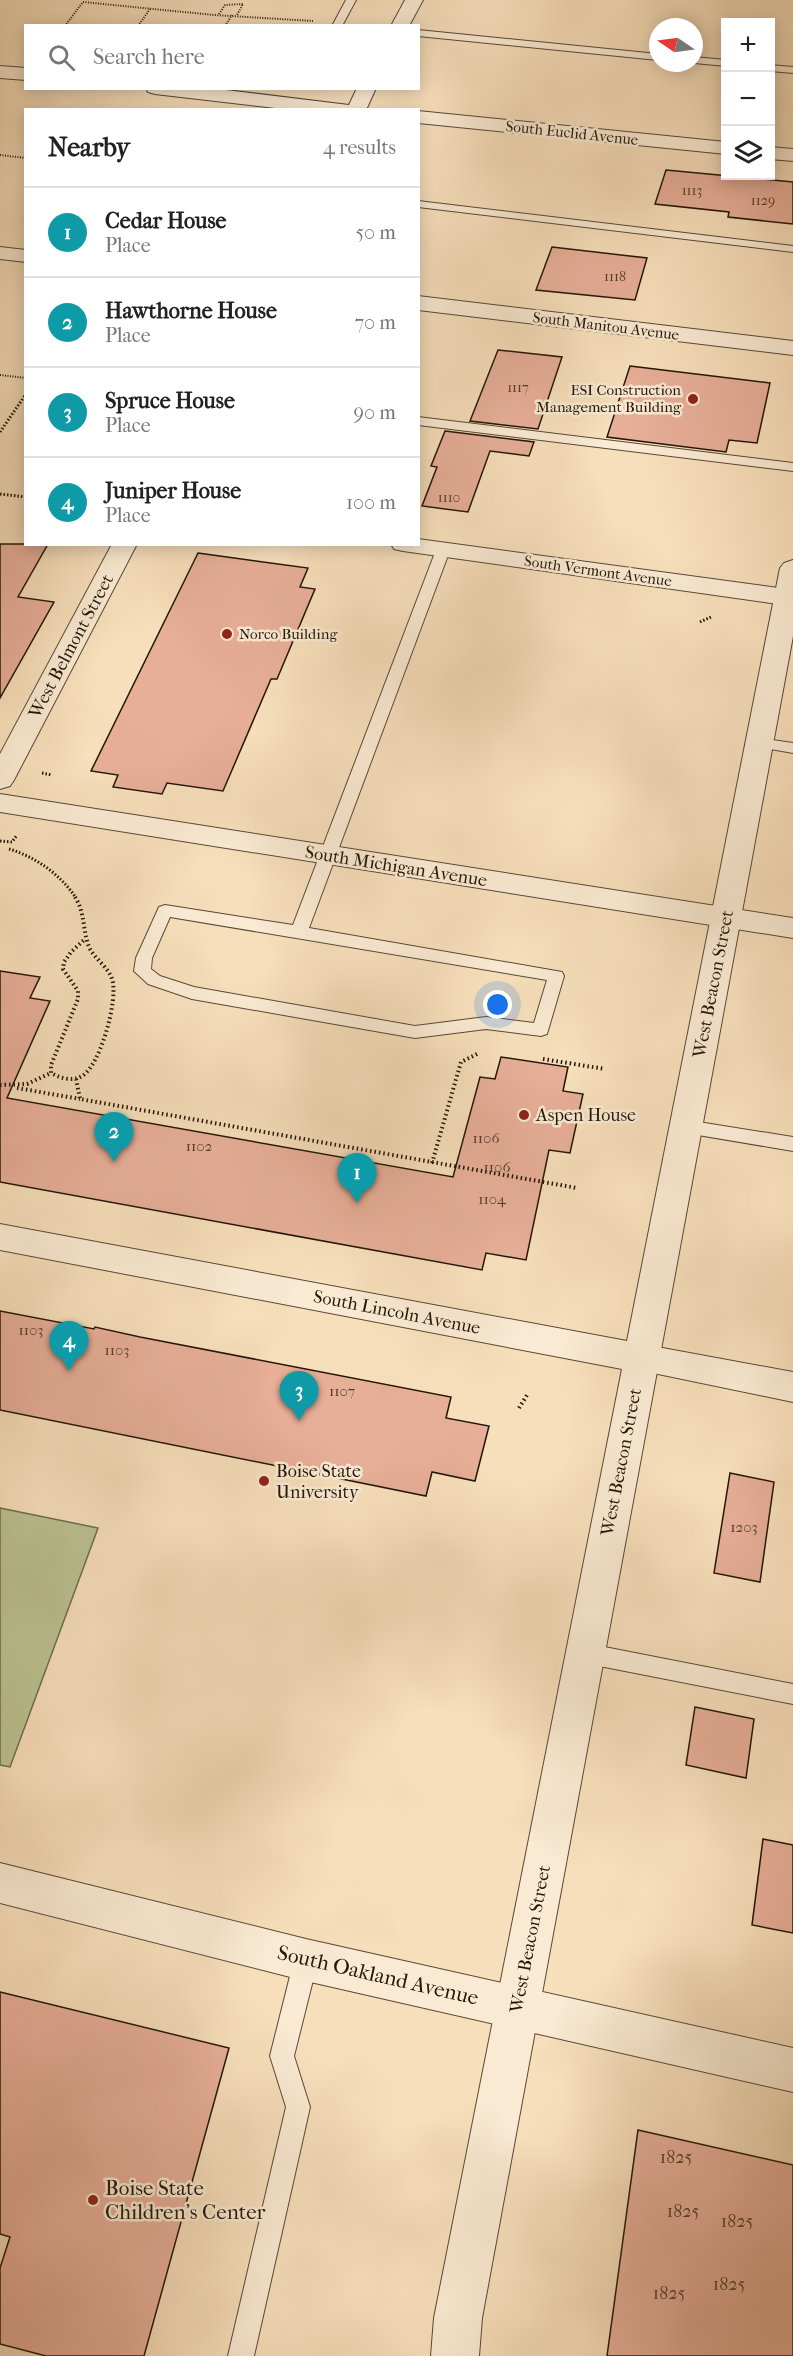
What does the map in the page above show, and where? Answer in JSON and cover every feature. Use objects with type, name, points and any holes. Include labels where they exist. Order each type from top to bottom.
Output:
[{"type":"street","points":[[401,24],[414,0]]},
{"type":"street","points":[[0,72],[24,74]]},
{"type":"street","points":[[172,90],[330,108]]},
{"type":"street","points":[[357,108],[366,90]]},
{"type":"street","name":"South Euclid Avenue","points":[[420,117],[721,147]]},
{"type":"street","points":[[775,153],[793,155]]},
{"type":"street","points":[[0,253],[24,256]]},
{"type":"street","name":"South Manitou Avenue","points":[[420,303],[793,348]]},
{"type":"street","name":"West Belmont Street","points":[[0,780],[124,546]]},
{"type":"street","name":"South Vermont Avenue","points":[[416,546],[790,597]]},
{"type":"street","name":"West Beacon Street","points":[[455,2356],[458,2318],[759,743],[790,597],[793,568]]},
{"type":"street","name":"South Michigan Avenue","points":[[0,803],[793,928]]},
{"type":"street","name":"South Lincoln Avenue","points":[[0,1237],[793,1387]]},
{"type":"street","name":"South Oakland Avenue","points":[[0,1883],[306,1960],[793,2070]]},
{"type":"lane","points":[[339,24],[351,0]]},
{"type":"lane","points":[[420,33],[649,56]]},
{"type":"lane","points":[[703,61],[721,63]]},
{"type":"lane","points":[[775,68],[793,70]]},
{"type":"lane","points":[[420,204],[793,249]]},
{"type":"lane","points":[[420,421],[793,467]]},
{"type":"lane","points":[[299,932],[330,855],[443,550]]},
{"type":"lane","points":[[759,743],[793,748]]},
{"type":"lane","points":[[165,911],[299,932],[556,976],[541,1030],[486,1023],[415,1032],[192,993],[154,980],[142,971],[144,958],[165,911]]},
{"type":"lane","points":[[686,1127],[793,1144]]},
{"type":"lane","points":[[585,1653],[793,1694]]},
{"type":"lane","points":[[241,2356],[298,2108],[282,2056],[306,1960]]},
{"type":"path","points":[[110,4],[113,0]]},
{"type":"path","points":[[66,24],[83,2],[218,15],[311,21],[316,19]]},
{"type":"path","points":[[218,15],[225,5],[234,2],[243,4],[237,15]]},
{"type":"path","points":[[139,24],[150,8]]},
{"type":"path","points":[[226,24],[232,15]]},
{"type":"path","points":[[0,155],[24,158]]},
{"type":"path","points":[[0,375],[24,378]]},
{"type":"path","points":[[0,432],[24,397]]},
{"type":"path","points":[[0,494],[24,497]]},
{"type":"path","points":[[41,773],[52,775]]},
{"type":"path","points":[[0,841],[12,842],[18,834]]},
{"type":"path","points":[[9,849],[20,851],[53,873],[69,887],[83,912],[85,939],[93,956],[112,978],[113,992],[103,1038],[87,1073],[76,1079],[68,1079],[51,1073],[30,1085],[17,1088]]},
{"type":"path","points":[[51,1073],[50,1065],[70,1023],[79,995],[78,989],[64,975],[62,966],[69,953],[85,939]]},
{"type":"path","points":[[432,1162],[461,1062],[486,1051]]},
{"type":"path","points":[[540,1058],[605,1069]]},
{"type":"path","points":[[76,1079],[80,1099]]},
{"type":"path","points":[[0,1085],[577,1188]]},
{"type":"path","points":[[519,1408],[527,1395]]},
{"type":"green space","points":[[0,1508],[98,1528],[10,1767],[0,1765]]},
{"type":"building","points":[[666,170],[721,175],[721,180],[793,182],[793,224],[728,217],[729,212],[655,204]]},
{"type":"building","points":[[552,247],[647,258],[635,300],[536,290]]},
{"type":"building","points":[[498,350],[562,357],[538,429],[470,421]]},
{"type":"building","name":"ESI Construction Management Building","points":[[630,366],[770,383],[757,443],[729,440],[726,452],[607,437]]},
{"type":"building","points":[[445,431],[534,442],[529,456],[490,451],[468,512],[422,506],[437,467],[431,466]]},
{"type":"building","points":[[0,544],[47,546],[18,597],[54,602],[0,698]]},
{"type":"building","name":"Norco Building","points":[[198,553],[308,568],[300,587],[315,589],[277,679],[271,679],[223,791],[167,783],[162,794],[113,787],[118,775],[91,771]]},
{"type":"building","points":[[0,971],[40,977],[30,998],[50,1001],[7,1098],[453,1177],[480,1077],[495,1079],[501,1057],[568,1067],[563,1091],[583,1094],[570,1153],[549,1150],[526,1260],[486,1253],[482,1270],[0,1182]]},
{"type":"building","points":[[0,1311],[94,1329],[95,1327],[451,1397],[446,1418],[489,1426],[475,1481],[432,1472],[426,1496],[0,1410]]},
{"type":"building","points":[[730,1473],[774,1482],[760,1582],[714,1573]]},
{"type":"building","points":[[695,1707],[754,1719],[746,1778],[686,1765]]},
{"type":"building","points":[[763,1839],[793,1845],[793,1933],[752,1925]]},
{"type":"building","name":"Boise State Children's Center","points":[[0,1992],[229,2048],[144,2356],[46,2356],[0,2344],[0,2268],[10,2237],[0,2234]]},
{"type":"building","points":[[638,2130],[793,2165],[793,2356],[607,2356]]},
{"type":"place","name":"ESI Construction Management Building","points":[[693,399]]},
{"type":"place","name":"Norco Building","points":[[227,634]]},
{"type":"place","name":"Aspen House","points":[[524,1115]]},
{"type":"place","name":"Hawthorne House","points":[[114,1162]]},
{"type":"place","name":"Cedar House","points":[[357,1203]]},
{"type":"place","name":"Juniper House","points":[[69,1371]]},
{"type":"place","name":"Spruce House","points":[[299,1421]]},
{"type":"place","name":"Boise State University","points":[[264,1481]]},
{"type":"place","name":"Boise State Children's Center","points":[[93,2200]]}]
